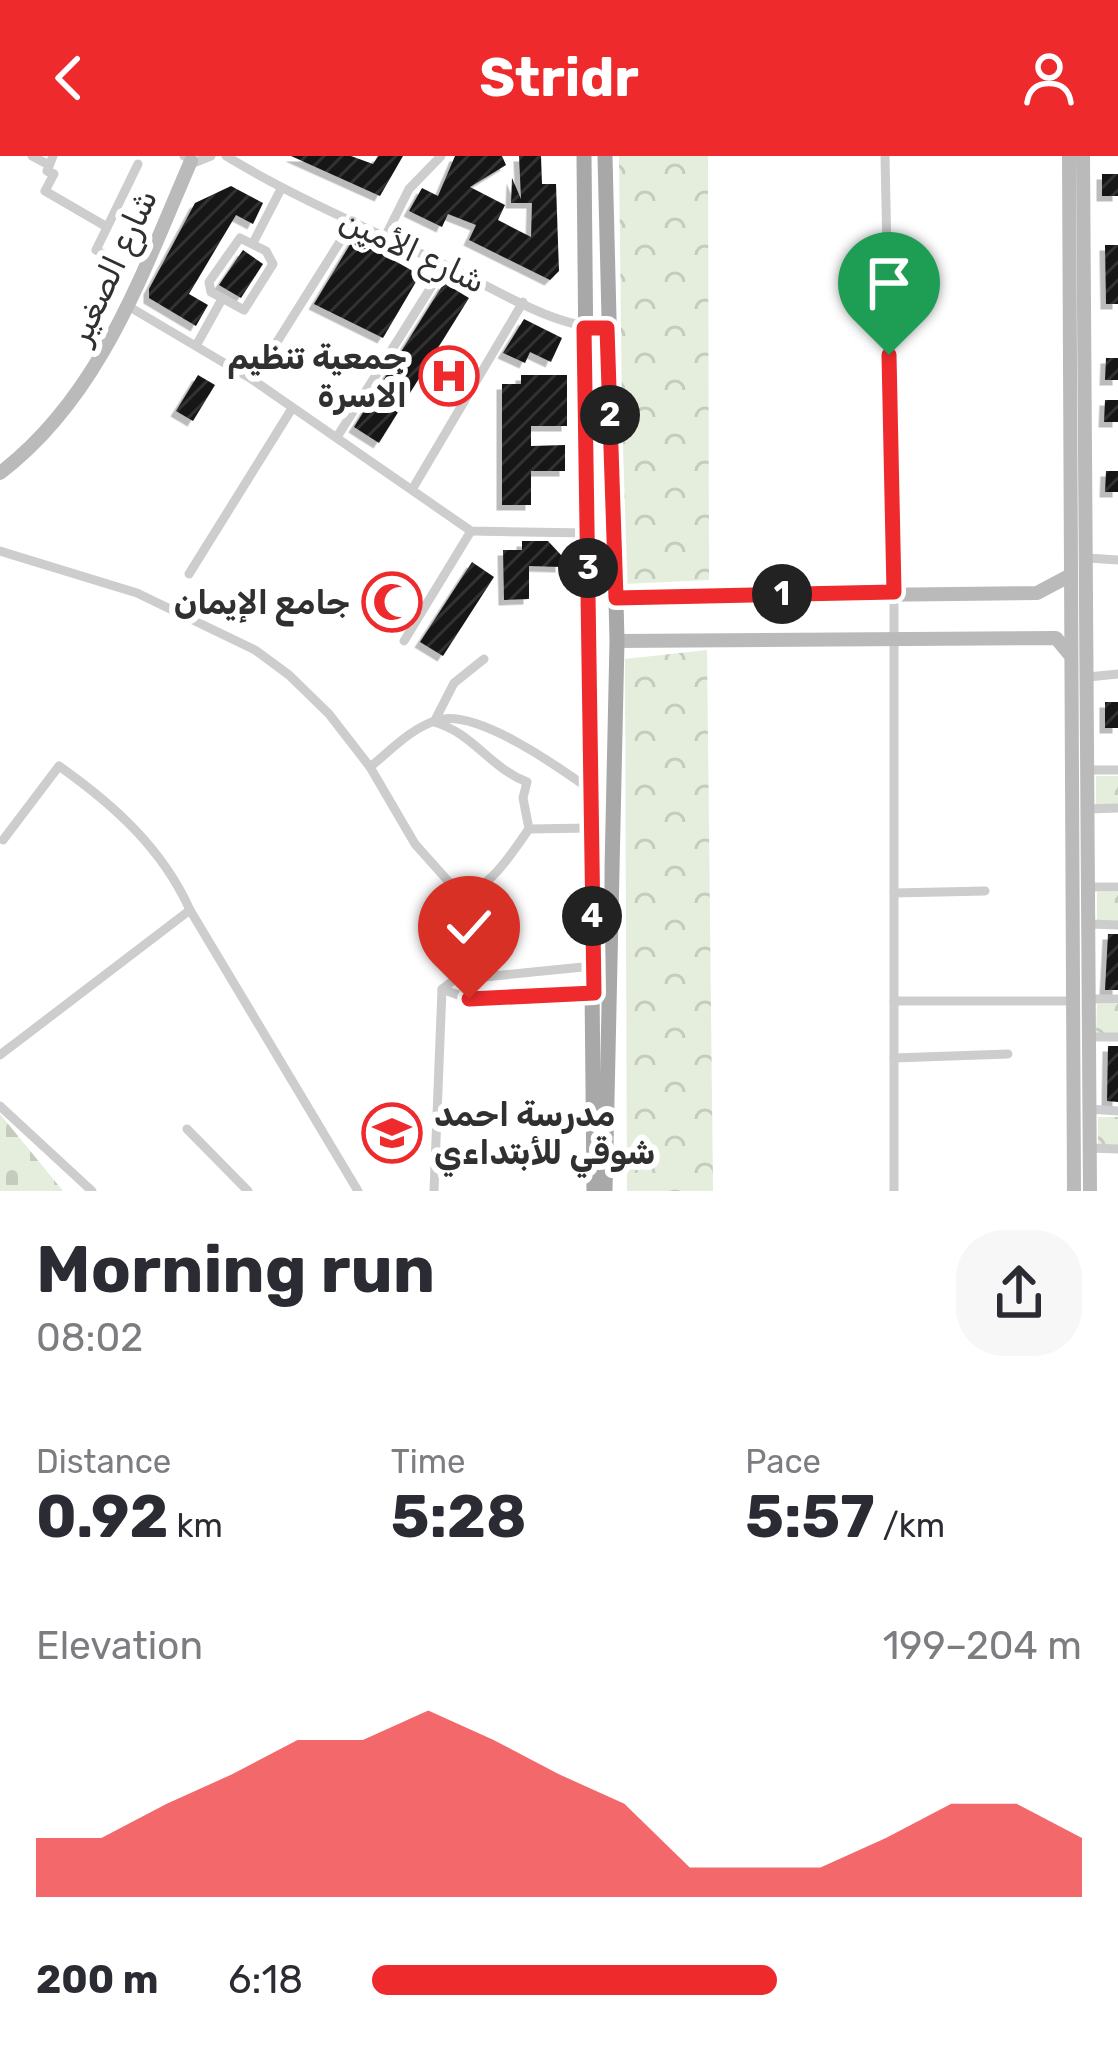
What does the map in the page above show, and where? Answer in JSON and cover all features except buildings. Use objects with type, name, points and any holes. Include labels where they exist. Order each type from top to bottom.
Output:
[{"type":"main road","points":[[584,156],[594,1191]]},
{"type":"main road","points":[[605,156],[617,641],[605,1191]]},
{"type":"main road","points":[[1069,156],[1074,1191]]},
{"type":"main road","points":[[1083,156],[1090,1191]]},
{"type":"main road","name":"شارع الصغير","points":[[0,473],[78,391],[128,306],[187,158]]},
{"type":"main road","points":[[616,598],[1037,593],[1071,575]]},
{"type":"main road","points":[[617,641],[1056,638],[1072,658]]},
{"type":"street","points":[[32,156],[51,160],[47,171],[54,174],[45,191],[107,227]]},
{"type":"street","name":"شارع الصغير","points":[[187,158],[211,156]]},
{"type":"street","name":"شارع الأمين","points":[[226,156],[281,189],[523,302],[584,328],[607,328]]},
{"type":"street","points":[[385,236],[409,190],[441,156]]},
{"type":"street","points":[[885,156],[894,592],[894,1191]]},
{"type":"street","points":[[116,275],[99,263],[103,254],[96,250],[138,164]]},
{"type":"street","points":[[253,243],[281,189]]},
{"type":"street","points":[[253,380],[352,221]]},
{"type":"street","points":[[234,241],[253,243],[273,264],[244,310],[211,292],[212,276],[234,241]]},
{"type":"street","points":[[338,437],[446,265]]},
{"type":"street","points":[[197,344],[222,299]]},
{"type":"street","points":[[413,488],[523,302]]},
{"type":"street","points":[[128,306],[253,380],[471,531],[588,532]]},
{"type":"street","points":[[189,574],[291,410]]},
{"type":"street","points":[[404,641],[471,531]]},
{"type":"street","points":[[0,551],[136,593],[254,650],[329,714],[370,767],[416,844],[457,891],[466,894],[506,861],[529,829],[523,798],[527,782],[490,760],[459,729],[434,722]]},
{"type":"street","points":[[1088,558],[1118,560]]},
{"type":"street","points":[[434,722],[454,683],[484,659]]},
{"type":"street","points":[[1088,677],[1118,674]]},
{"type":"street","points":[[370,767],[434,722],[458,718],[536,751],[589,789]]},
{"type":"street","points":[[3,840],[58,766],[133,826],[175,877],[190,910],[358,1191]]},
{"type":"street","points":[[1088,770],[1118,770]]},
{"type":"street","points":[[1089,809],[1118,808]]},
{"type":"street","points":[[529,829],[590,828]]},
{"type":"street","points":[[1089,886],[1118,887]]},
{"type":"street","points":[[894,892],[985,891]]},
{"type":"street","points":[[0,1055],[190,910]]},
{"type":"street","points":[[1090,925],[1118,925]]},
{"type":"street","points":[[442,989],[454,980],[593,966]]},
{"type":"street","points":[[442,989],[469,999],[594,993]]},
{"type":"street","points":[[434,1191],[442,989]]},
{"type":"street","points":[[1091,999],[1118,999]]},
{"type":"street","points":[[894,1001],[1073,1001]]},
{"type":"street","points":[[1089,1037],[1118,1037]]},
{"type":"street","points":[[894,1058],[1008,1054]]},
{"type":"street","points":[[0,1106],[92,1191]]},
{"type":"street","points":[[1089,1108],[1118,1111]]},
{"type":"street","points":[[188,1129],[248,1191]]},
{"type":"street","points":[[1090,1148],[1118,1149]]},
{"type":"green space","points":[[619,156],[708,156],[709,580],[624,584]]},
{"type":"green space","points":[[707,650],[713,1191],[627,1191],[625,659]]},
{"type":"green space","points":[[1096,776],[1118,776],[1118,805],[1096,805]]},
{"type":"green space","points":[[1097,892],[1118,892],[1118,921],[1097,921]]},
{"type":"green space","points":[[1097,1004],[1118,1004],[1118,1033],[1096,1033]]},
{"type":"green space","points":[[0,1114],[63,1191],[0,1191]]},
{"type":"green space","points":[[1098,1117],[1118,1117],[1118,1146],[1098,1146]]},
{"type":"place","name":"جمعية تنظيم الاسرة","points":[[449,376]]},
{"type":"place","name":"جامع الإيمان","points":[[392,602]]},
{"type":"place","name":"مدرسة احمد شوقي للأبتداءي","points":[[392,1133]]},
{"type":"route","points":[[469,999],[594,993],[584,328],[607,328],[616,598],[894,592],[889,355]]}]
